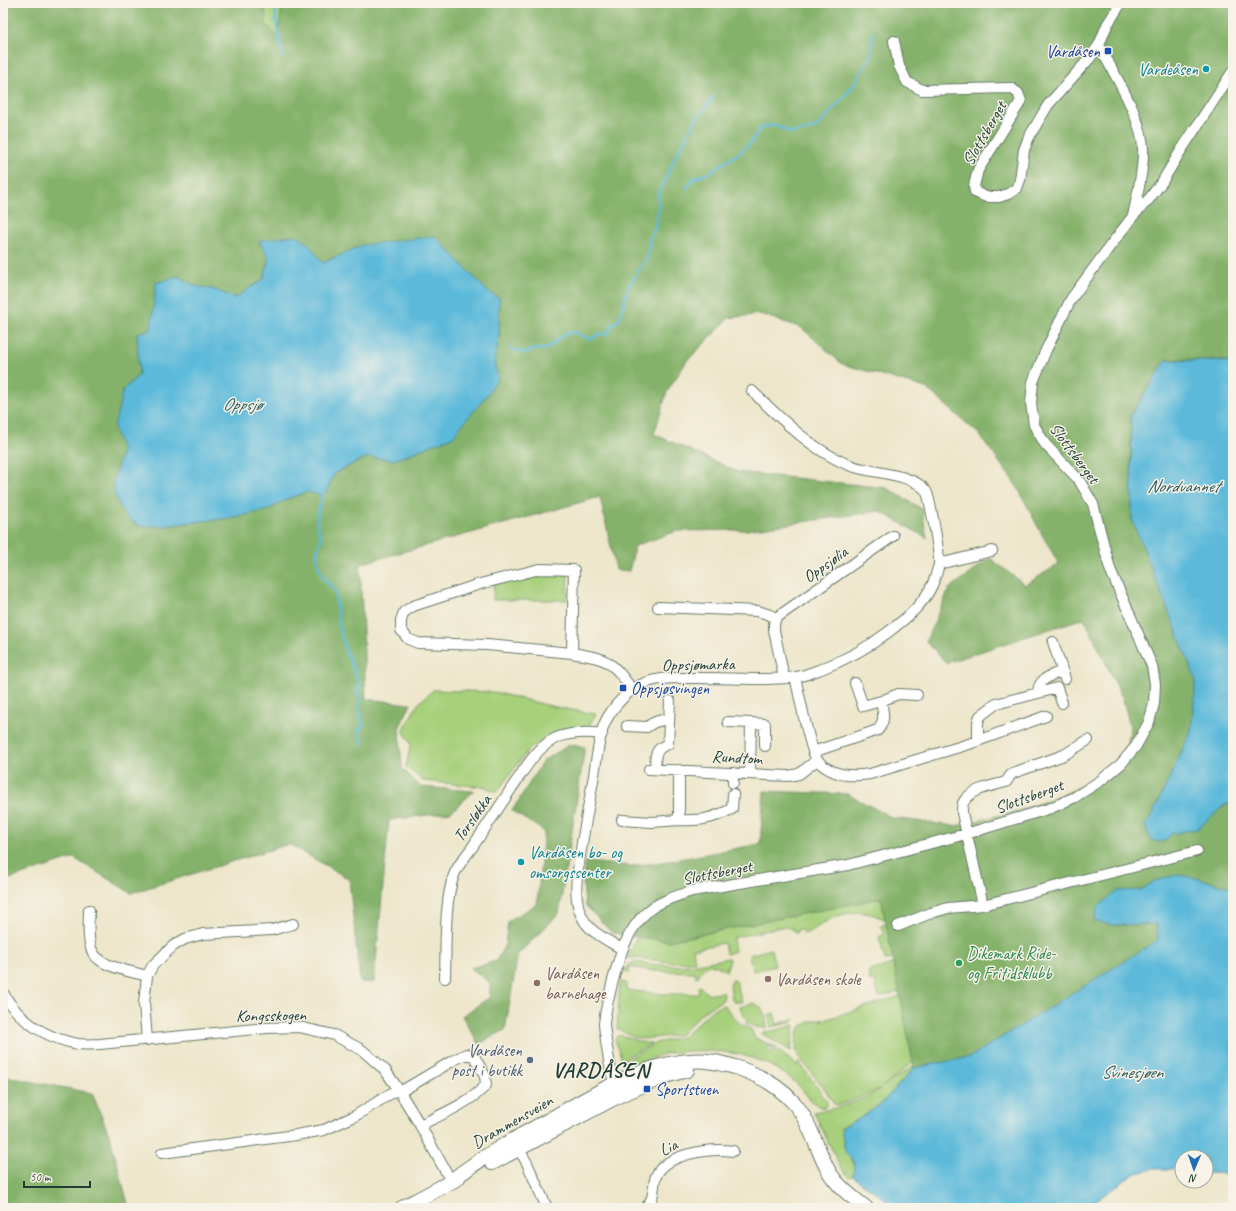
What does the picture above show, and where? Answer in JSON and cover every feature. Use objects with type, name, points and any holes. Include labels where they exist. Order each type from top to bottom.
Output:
[{"type":"main road","name":"Drammensveien","points":[[402,1208],[451,1181],[477,1170],[516,1145],[617,1089],[684,1070],[730,1066],[755,1074],[771,1083],[794,1103],[802,1114],[821,1156],[835,1180],[866,1208]]},
{"type":"street","name":"Slottsberget","points":[[894,41],[899,66],[906,82],[922,90],[1012,88],[1018,93],[1021,101],[978,170],[974,186],[975,192],[986,197],[1000,197],[1017,188],[1020,180],[1024,150],[1036,124],[1048,105],[1089,59],[1099,45],[1107,25],[1121,3]]},
{"type":"street","name":"Slottsberget","points":[[1099,45],[1128,101],[1141,132],[1144,152],[1133,216]]},
{"type":"street","name":"Slottsberget","points":[[617,1089],[610,1066],[604,1024],[622,949],[633,927],[648,911],[671,898],[692,891],[848,865],[966,834],[1051,808],[1075,797],[1100,781],[1121,764],[1136,746],[1149,722],[1154,704],[1155,684],[1152,666],[1110,569],[1092,504],[1079,480],[1045,444],[1034,425],[1031,403],[1033,382],[1046,350],[1071,299],[1133,216],[1162,182],[1233,71]]},
{"type":"street","name":"Oppsjømarka","points":[[622,949],[590,928],[581,916],[576,894],[577,872],[604,724],[616,705],[632,690],[648,682],[665,678],[795,677],[839,662],[859,653],[906,618],[926,597],[939,564],[930,506],[926,491],[915,482],[904,477],[870,472],[830,457],[816,448],[767,406],[752,391]]},
{"type":"street","name":"Oppsjølia","points":[[776,618],[893,536]]},
{"type":"street","points":[[939,564],[992,551]]},
{"type":"street","points":[[572,653],[574,570],[540,569],[480,584],[413,606],[404,612],[401,620],[401,630],[408,639],[418,643],[487,644],[572,653],[604,660],[626,680],[632,690]]},
{"type":"street","points":[[658,607],[758,611],[770,614],[776,618],[774,630],[784,678]]},
{"type":"street","points":[[1038,692],[1038,686],[1044,679],[1064,675],[1053,642]]},
{"type":"street","points":[[795,677],[815,756],[838,773],[854,777],[870,774],[978,740],[1046,716]]},
{"type":"street","points":[[855,683],[865,710],[898,694],[917,695]]},
{"type":"street","points":[[978,740],[980,716],[996,704],[1057,688],[1062,703]]},
{"type":"street","points":[[627,726],[648,727],[652,723],[659,720],[669,720],[670,701]]},
{"type":"street","name":"Rundtom","points":[[669,720],[668,744],[659,748],[656,752],[653,769],[679,770],[733,778],[750,774],[788,776],[799,774],[815,756],[878,730],[883,724],[881,701]]},
{"type":"street","points":[[728,722],[765,724],[769,746],[751,745]]},
{"type":"street","points":[[750,774],[752,723]]},
{"type":"street","name":"Torsløkka","points":[[445,978],[448,908],[454,876],[460,863],[475,844],[531,760],[543,747],[555,739],[570,734],[602,734]]},
{"type":"street","points":[[983,905],[966,834],[962,813],[963,804],[971,794],[987,787],[1006,782],[1013,773],[1064,755],[1088,740]]},
{"type":"street","points":[[679,770],[679,820]]},
{"type":"street","points":[[622,820],[652,822],[700,820],[717,816],[732,809],[733,794]]},
{"type":"street","points":[[898,926],[931,912],[948,908],[983,905],[1197,851]]},
{"type":"street","points":[[89,910],[90,947],[95,957],[109,965],[147,976]]},
{"type":"street","points":[[148,1040],[144,1003],[147,976],[153,966],[172,946],[185,939],[203,934],[272,930],[294,924]]},
{"type":"street","name":"Kongsskogen","points":[[3,993],[10,1005],[30,1025],[43,1033],[80,1044],[148,1040],[267,1028],[299,1027],[334,1035],[362,1050],[385,1070],[420,1125],[451,1181]]},
{"type":"street","points":[[162,1152],[324,1130],[355,1116],[399,1090],[466,1054],[474,1056],[485,1076],[486,1085],[480,1092],[439,1116],[420,1125]]},
{"type":"street","points":[[516,1145],[526,1163],[544,1207]]},
{"type":"street","name":"Lia","points":[[645,1208],[653,1196],[656,1177],[660,1169],[669,1162],[697,1152],[722,1149],[733,1151]]},
{"type":"green space","points":[[3,3],[265,3],[266,24],[277,37],[283,3],[1233,3],[1233,361],[1166,359],[1130,415],[1132,520],[1196,680],[1191,731],[1153,813],[1145,826],[1171,834],[1197,829],[1226,804],[1233,805],[1233,882],[1230,887],[1192,877],[1155,881],[1141,890],[1118,891],[1112,925],[1157,924],[1159,940],[970,1057],[914,1068],[881,898],[668,941],[612,933],[585,905],[583,880],[586,862],[632,866],[669,861],[760,844],[764,791],[847,794],[893,818],[955,826],[1021,810],[1067,793],[1097,778],[1116,761],[1128,744],[1130,727],[1123,699],[1084,618],[946,663],[926,641],[949,589],[990,558],[1025,585],[1059,564],[1018,488],[979,434],[926,388],[842,364],[802,328],[760,314],[729,318],[687,361],[667,392],[654,434],[738,472],[887,488],[922,509],[927,538],[879,511],[747,530],[677,531],[635,546],[629,571],[616,570],[600,497],[360,564],[366,699],[411,704],[399,728],[402,768],[421,787],[474,791],[451,812],[389,820],[374,982],[360,982],[349,879],[289,844],[131,893],[74,858],[3,881]],"holes":[[[259,242],[309,245],[323,263],[363,245],[488,292],[499,298],[499,337],[494,362],[498,378],[487,395],[452,437],[394,460],[368,457],[335,473],[326,492],[308,492],[289,498],[268,510],[229,518],[163,526],[113,482],[122,451],[123,390],[139,375],[137,333],[151,330],[178,276],[195,286],[213,289],[235,298],[264,279],[269,258]]]},
{"type":"green space","points":[[265,3],[283,3],[277,38],[266,24]]},
{"type":"green space","points":[[542,574],[568,574],[567,600],[493,600],[494,584]]},
{"type":"green space","points":[[433,690],[493,692],[555,707],[596,714],[586,730],[548,738],[529,749],[497,792],[485,787],[423,781],[406,767],[411,744],[403,730],[418,704]]},
{"type":"green space","points":[[569,745],[585,747],[559,914],[518,954],[505,1030],[479,1044],[462,1016],[490,997],[490,983],[471,968],[496,961],[505,945],[508,921],[537,904],[544,831],[512,811],[543,761]]},
{"type":"green space","points":[[881,897],[888,921],[874,915],[860,912],[846,914],[831,919],[807,933],[803,933],[802,930],[798,929],[796,934],[792,928],[785,926],[733,938],[735,951],[726,954],[724,943],[693,949],[695,962],[671,962],[628,958],[642,923],[668,941]]},
{"type":"green space","points":[[883,924],[898,931],[898,957],[885,961],[879,937],[884,934],[881,926]]},
{"type":"green space","points":[[771,949],[775,966],[753,971],[749,955]]},
{"type":"green space","points":[[728,958],[730,960],[726,971],[717,966],[711,965],[703,969],[699,976],[696,977],[695,972],[654,971],[630,967],[629,973],[624,972],[629,965],[635,962],[688,966]]},
{"type":"green space","points":[[898,962],[902,991],[879,997],[875,981],[870,982],[868,972]]},
{"type":"green space","points":[[732,980],[736,981],[742,1002],[734,1002],[732,999],[730,984]]},
{"type":"green space","points":[[620,982],[626,983],[626,990],[662,994],[699,994],[698,987],[700,986],[710,994],[716,994],[723,991],[724,996],[722,1001],[702,1013],[680,1035],[644,1039],[634,1037],[617,1029]]},
{"type":"green space","points":[[906,994],[916,1060],[882,1087],[914,1066],[914,1068],[883,1102],[864,1116],[841,1128],[845,1151],[854,1163],[853,1176],[849,1178],[839,1165],[814,1112],[832,1109],[848,1104],[865,1098],[880,1089],[853,1100],[835,1105],[824,1088],[798,1056],[796,1049],[797,1034],[801,1026],[812,1021],[824,1018],[821,1021]]},
{"type":"green space","points":[[753,1003],[762,1008],[765,1015],[767,1028],[755,1027],[745,1022],[748,1020],[743,1015],[740,1007]]},
{"type":"green space","points":[[724,1005],[738,1022],[751,1029],[755,1038],[778,1048],[767,1047],[767,1051],[779,1051],[797,1066],[799,1062],[827,1101],[826,1106],[823,1108],[815,1104],[797,1084],[775,1068],[758,1060],[731,1053],[714,1051],[681,1052],[664,1054],[631,1064],[626,1063],[627,1060],[655,1043],[683,1037],[713,1009]]},
{"type":"green space","points":[[774,1013],[777,1024],[795,1019],[789,1023],[771,1027],[768,1015]]},
{"type":"green space","points":[[795,1025],[791,1051],[762,1034],[763,1032]]},
{"type":"green space","points":[[619,1035],[645,1043],[652,1043],[626,1058],[623,1062],[615,1040]]},
{"type":"green space","points":[[3,1076],[92,1093],[110,1137],[129,1208],[3,1208]]},
{"type":"water","name":"Oppsjø","points":[[297,235],[309,245],[323,263],[363,245],[435,236],[488,292],[499,298],[499,337],[494,362],[498,378],[487,395],[452,437],[394,460],[367,457],[335,473],[326,492],[322,496],[308,492],[289,498],[268,510],[229,518],[163,526],[139,526],[125,516],[115,496],[113,482],[122,451],[114,427],[123,390],[139,375],[137,333],[151,330],[156,283],[178,276],[195,286],[213,289],[235,298],[264,279],[269,258],[259,241]]},
{"type":"water","name":"Nordvannet","points":[[1167,360],[1233,362],[1233,805],[1226,804],[1197,829],[1171,834],[1162,842],[1151,840],[1145,826],[1153,813],[1191,731],[1196,680],[1132,520],[1131,415]]},
{"type":"water","name":"Svinesjøen","points":[[1176,875],[1192,877],[1230,887],[1233,882],[1233,1174],[1214,1173],[1214,1149],[1174,1149],[1174,1169],[1153,1169],[1134,1174],[1094,1202],[1066,1208],[891,1208],[883,1198],[853,1176],[854,1163],[845,1151],[841,1128],[864,1116],[883,1102],[914,1068],[970,1057],[1158,940],[1157,924],[1112,925],[1094,921],[1098,906],[1118,891],[1141,890],[1155,881]]},
{"type":"waterway","points":[[276,3],[276,21],[283,57]]},
{"type":"waterway","points":[[687,188],[693,179],[709,173],[739,153],[751,143],[760,128],[774,125],[792,133],[816,128],[851,89],[871,55],[873,33]]},
{"type":"waterway","points":[[510,348],[519,352],[545,349],[551,346],[562,336],[572,332],[590,339],[599,334],[608,334],[610,327],[619,320],[629,285],[647,259],[650,236],[654,231],[659,210],[658,195],[677,154],[696,119],[707,107],[714,96]]},
{"type":"waterway","points":[[322,496],[317,517],[317,524],[321,536],[317,550],[317,563],[324,578],[335,590],[339,625],[345,649],[360,685],[357,692],[361,698],[359,706],[363,726],[358,731],[363,744]]},
{"type":"place","name":"Vardåsen","points":[[1108,51]]},
{"type":"place","name":"Vardeåsen","points":[[1206,69]]},
{"type":"place","name":"Oppsjøsvingen","points":[[623,688]]},
{"type":"place","name":"Vardåsen bo- og omsorgssenter","points":[[521,862]]},
{"type":"place","name":"Dikemark Ride- og Fritidsklubb","points":[[959,963]]},
{"type":"place","name":"Vardåsen skole","points":[[768,979]]},
{"type":"place","name":"Vardåsen barnehage","points":[[537,983]]},
{"type":"place","name":"Vardåsen post i butikk","points":[[530,1060]]},
{"type":"place","name":"Sportstuen","points":[[647,1089]]},
{"type":"district","name":"VARDÅSEN","points":[[601,1070]]}]
